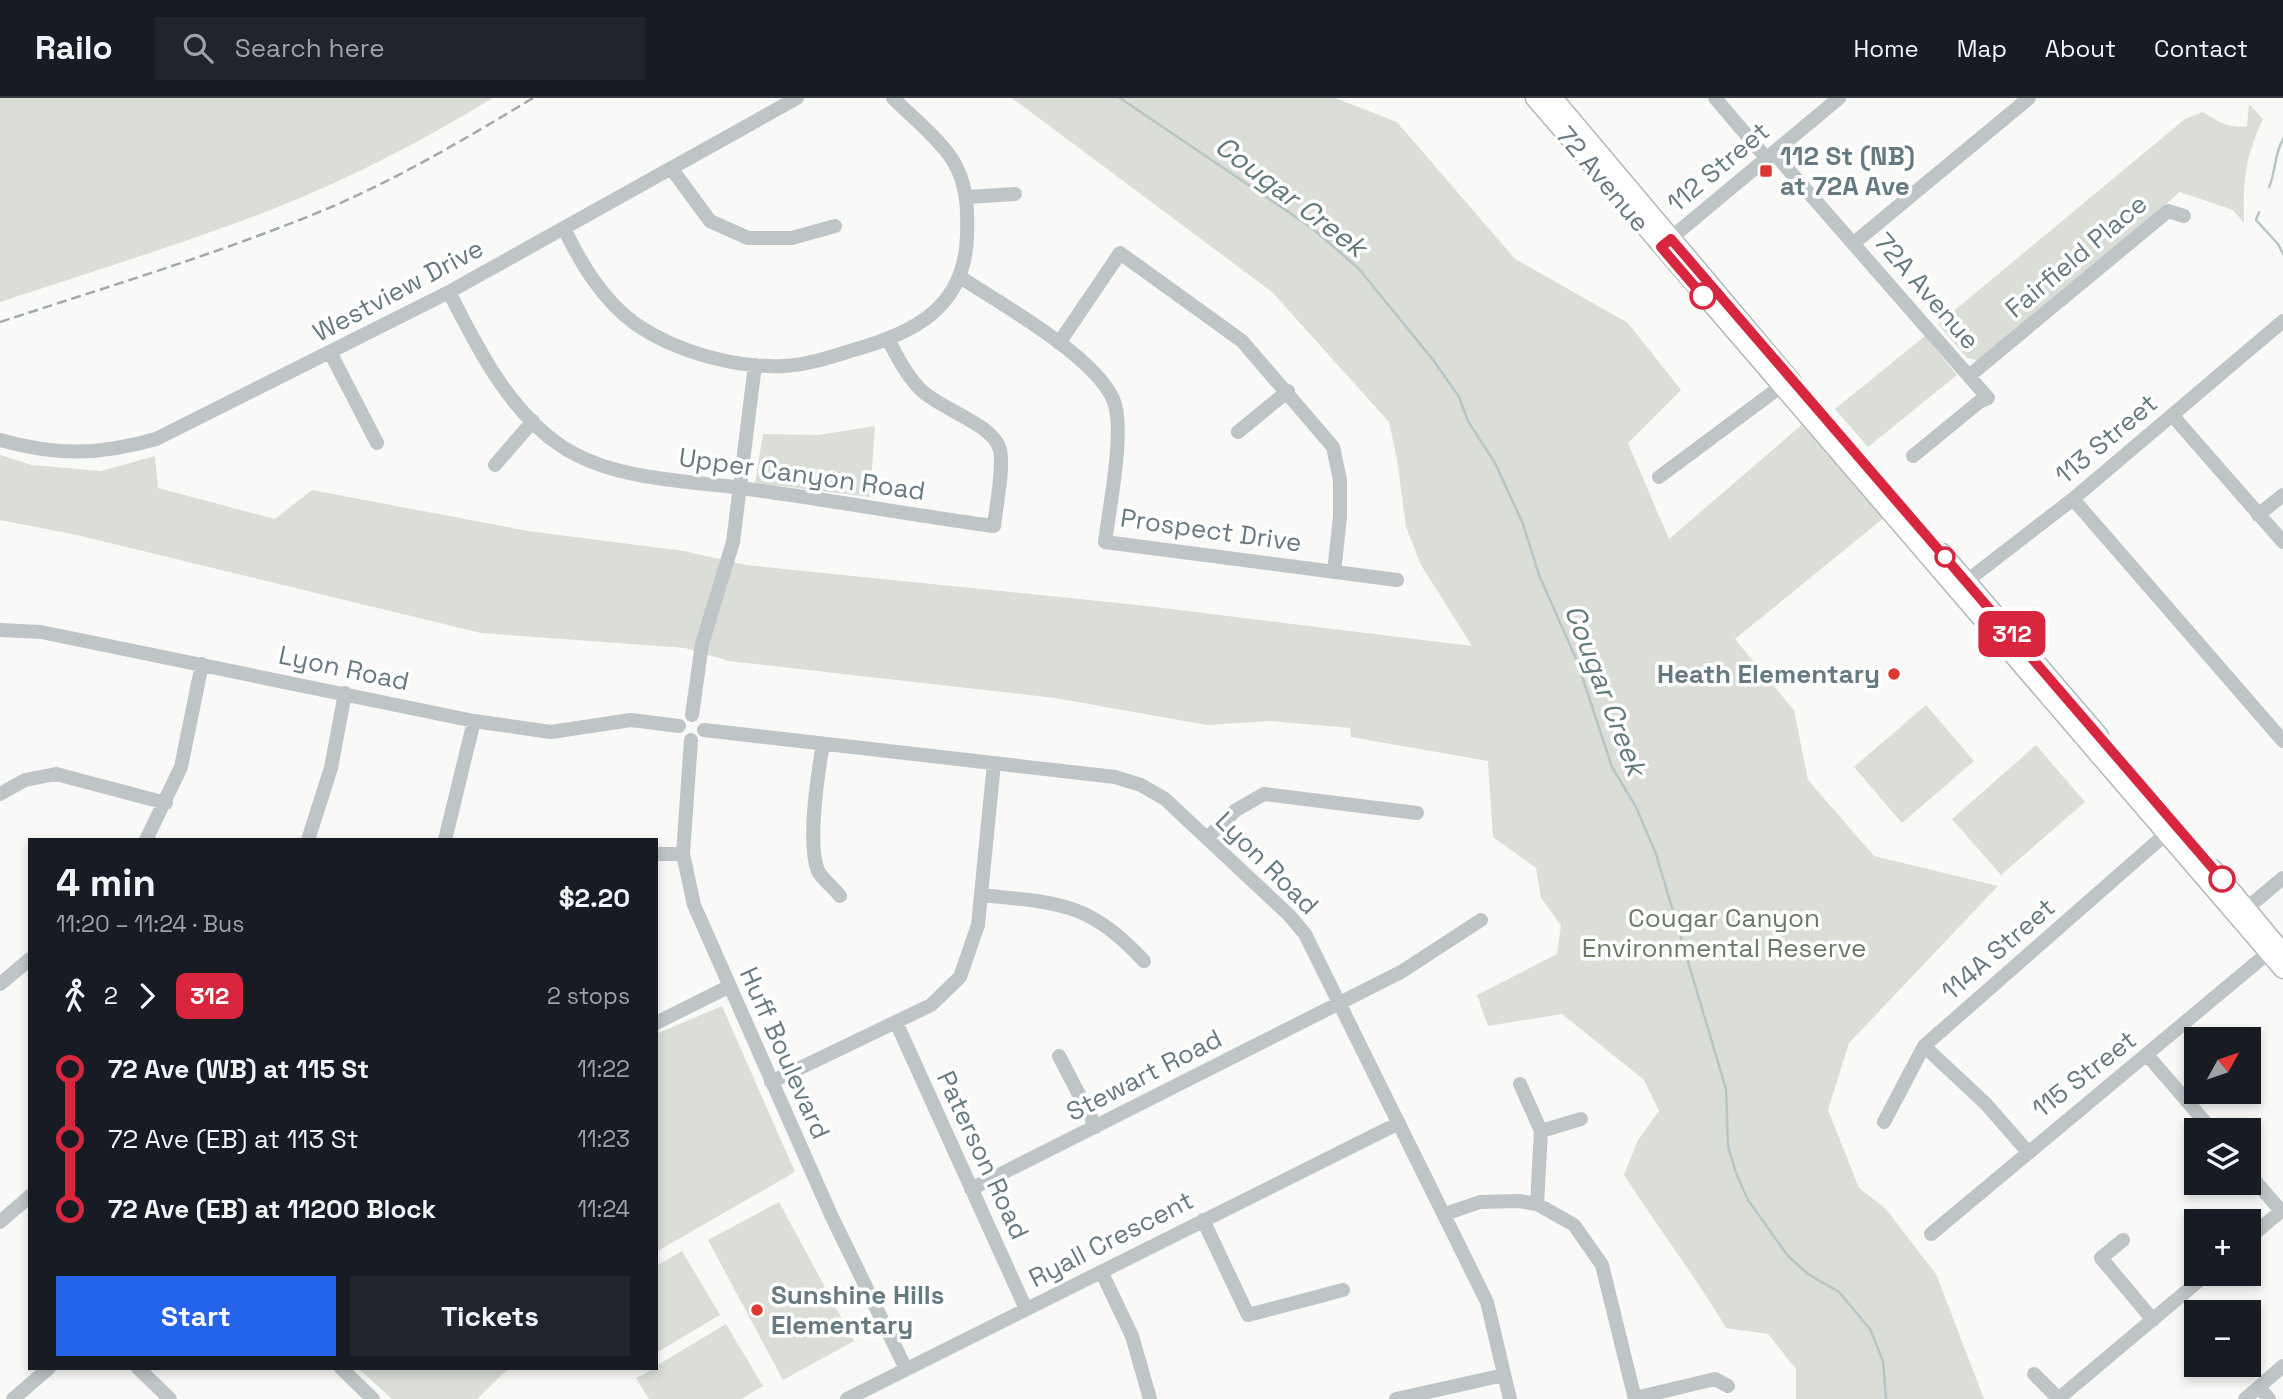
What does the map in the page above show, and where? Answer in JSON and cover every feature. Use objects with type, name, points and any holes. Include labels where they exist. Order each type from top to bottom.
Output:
[{"type":"main road","name":"72 Avenue","points":[[1535,98],[1666,243],[1962,585],[2247,908],[2276,953],[2283,969]]},
{"type":"main road","name":"72 Avenue","points":[[1553,98],[1780,387],[1962,585],[2223,900],[2276,953]]},
{"type":"street","name":"Westview Drive","points":[[0,440],[34,450],[71,453],[116,450],[156,439],[331,354],[449,292],[797,98]]},
{"type":"street","points":[[564,229],[595,284],[636,324],[673,344],[755,365],[784,366],[820,360],[888,339],[922,323],[935,313],[960,277],[967,250],[968,197],[952,159],[893,98]]},
{"type":"street","name":"72A Avenue","points":[[1715,98],[1854,243],[1988,398],[1979,402],[1913,456]]},
{"type":"street","name":"112 Street","points":[[1666,243],[1839,98]]},
{"type":"street","points":[[1854,243],[2029,98]]},
{"type":"street","points":[[671,168],[710,221],[748,237],[792,238],[835,226]]},
{"type":"street","points":[[968,197],[1015,194]]},
{"type":"street","name":"Fairfield Place","points":[[1969,376],[2168,211],[2184,216]]},
{"type":"street","points":[[1059,343],[1120,253],[1242,341],[1287,391],[1334,451],[1340,480],[1340,517],[1334,572]]},
{"type":"street","name":"Prospect Drive","points":[[960,277],[1059,343],[1097,376],[1114,400],[1118,430],[1105,542],[1397,580]]},
{"type":"street","name":"Upper Canyon Road","points":[[449,292],[481,353],[516,403],[561,446],[621,471],[994,526],[1000,452],[996,440],[985,430],[940,405],[921,390],[903,368],[888,339]]},
{"type":"street","name":"113 Street","points":[[1962,585],[2073,499],[2283,321]]},
{"type":"street","points":[[331,354],[377,443]]},
{"type":"street","points":[[692,716],[702,644],[733,542],[742,488],[755,365]]},
{"type":"street","points":[[1659,477],[1780,387]]},
{"type":"street","points":[[1238,432],[1287,391]]},
{"type":"street","points":[[2172,415],[2283,542]]},
{"type":"street","points":[[495,465],[533,421]]},
{"type":"street","points":[[2258,515],[2283,495]]},
{"type":"street","points":[[2073,499],[2283,741]]},
{"type":"street","name":"Lyon Road","points":[[0,630],[41,632],[474,721],[551,732],[631,720],[680,726]]},
{"type":"street","points":[[147,838],[181,767],[202,664]]},
{"type":"street","points":[[310,838],[331,768],[345,693]]},
{"type":"street","points":[[692,716],[702,720],[704,730],[698,738],[691,740],[684,737],[680,726],[683,719],[692,716]]},
{"type":"street","points":[[445,838],[474,721]]},
{"type":"street","name":"Lyon Road","points":[[704,730],[1115,777],[1140,785],[1165,799],[1305,934],[1487,1301],[1510,1399]]},
{"type":"street","name":"Huff Boulevard","points":[[691,740],[683,854],[694,905],[771,1082],[906,1369]]},
{"type":"street","points":[[823,744],[815,788],[814,834],[818,871],[840,896]]},
{"type":"street","points":[[771,1082],[931,1005],[960,977],[978,925],[994,763]]},
{"type":"street","points":[[0,794],[25,780],[56,774],[166,803]]},
{"type":"street","points":[[1208,838],[1236,810],[1264,794],[1417,813]]},
{"type":"street","name":"114A Street","points":[[1884,1122],[1924,1046],[2168,832]]},
{"type":"street","points":[[658,854],[683,854]]},
{"type":"street","points":[[2223,900],[2247,908],[2283,878]]},
{"type":"street","points":[[981,895],[1062,904],[1083,911],[1121,936],[1144,961]]},
{"type":"street","name":"Stewart Road","points":[[971,1189],[1097,1128],[1338,1001],[1401,972],[1481,920]]},
{"type":"street","name":"115 Street","points":[[1931,1234],[2027,1151],[2276,953]]},
{"type":"street","points":[[0,985],[28,961]]},
{"type":"street","points":[[658,1022],[729,987]]},
{"type":"street","name":"Paterson Road","points":[[896,1022],[1026,1308]]},
{"type":"street","points":[[1924,1046],[1986,1104],[2027,1151]]},
{"type":"street","points":[[1059,1056],[1097,1128]]},
{"type":"street","points":[[2148,1056],[2201,1118]]},
{"type":"street","points":[[1520,1084],[1541,1131],[1537,1204]]},
{"type":"street","points":[[1541,1131],[1581,1119]]},
{"type":"street","name":"Ryall Crescent","points":[[847,1399],[1399,1124]]},
{"type":"street","points":[[2261,1188],[2281,1211],[2261,1228]]},
{"type":"street","points":[[0,1222],[28,1198]]},
{"type":"street","points":[[1445,1214],[1489,1200],[1537,1204],[1574,1225],[1602,1265],[1635,1398],[1716,1379],[1728,1386]]},
{"type":"street","points":[[1203,1220],[1248,1315],[1343,1290]]},
{"type":"street","points":[[2123,1240],[2101,1258],[2153,1320]]},
{"type":"street","points":[[1102,1273],[1132,1335],[1150,1399]]},
{"type":"street","points":[[2034,1374],[2058,1399],[2193,1286]]},
{"type":"street","points":[[2245,1399],[2283,1366]]},
{"type":"street","points":[[13,1399],[47,1370]]},
{"type":"street","points":[[140,1370],[170,1399]]},
{"type":"street","points":[[343,1370],[370,1398]]},
{"type":"street","points":[[1396,1399],[1504,1375]]},
{"type":"street","points":[[2259,1387],[2269,1399]]},
{"type":"green space","points":[[0,98],[493,98],[388,157],[278,207],[175,245],[0,302]]},
{"type":"green space","name":"Cougar Canyon Environmental Reserve","points":[[1012,98],[1335,98],[1397,122],[1515,259],[1628,323],[1681,390],[1628,443],[1669,539],[1804,423],[1885,517],[1735,639],[1794,710],[1808,780],[1874,856],[1998,886],[1849,1043],[1828,1110],[1859,1188],[1885,1208],[1936,1274],[1984,1399],[1796,1399],[1796,1369],[1768,1334],[1726,1328],[1624,1175],[1638,1140],[1659,1111],[1644,1080],[1562,1014],[1488,1026],[1477,995],[1557,954],[1561,925],[1541,898],[1536,868],[1493,837],[1488,761],[1351,737],[1350,728],[1269,721],[1207,725],[1055,698],[729,661],[685,648],[481,633],[77,535],[0,520],[0,455],[32,465],[101,471],[155,456],[158,488],[275,519],[312,490],[528,531],[684,551],[746,565],[1147,606],[1472,646],[1421,565],[1406,527],[1389,422],[1272,292]]},
{"type":"green space","points":[[2249,104],[2263,119],[2246,170],[2244,223],[2233,210],[2180,192],[1980,361],[1967,358],[1938,324],[2185,119],[2203,112],[2229,125],[2247,126]]},
{"type":"green space","points":[[1925,336],[1957,375],[1868,447],[1835,409]]},
{"type":"green space","points":[[875,426],[870,497],[755,483],[763,434],[818,435]]},
{"type":"green space","points":[[1926,705],[1974,761],[1902,823],[1854,767]]},
{"type":"green space","points":[[2036,745],[2085,802],[2001,875],[1952,819]]},
{"type":"green space","points":[[722,1006],[795,1172],[658,1251],[658,1033]]},
{"type":"green space","points":[[779,1202],[854,1341],[783,1380],[708,1240]]},
{"type":"green space","points":[[682,1251],[720,1315],[658,1352],[658,1265]]},
{"type":"green space","points":[[726,1324],[763,1386],[741,1399],[649,1399],[636,1378],[658,1370],[658,1365]]},
{"type":"green space","points":[[360,1370],[507,1370],[477,1399],[392,1399]]},
{"type":"waterway","name":"Cougar Creek","points":[[1120,98],[1312,228],[1359,269],[1434,361],[1459,397],[1468,421],[1495,463],[1523,524],[1539,575],[1577,661],[1612,767],[1636,807],[1656,854],[1726,1089],[1728,1146],[1736,1173],[1748,1200],[1788,1256],[1808,1274],[1839,1292],[1870,1329],[1883,1361],[1886,1399]]},
{"type":"waterway","points":[[2269,187],[2283,139]]},
{"type":"waterway","points":[[2259,212],[2256,220],[2278,244],[2283,254]]},
{"type":"railway","points":[[0,322],[196,258],[341,203],[452,146],[533,98]]},
{"type":"bus line","name":"312","points":[[1703,296],[1661,247],[1671,239],[2222,879]]},
{"type":"place","name":"112 St (NB) at 72A Ave","points":[[1766,171]]},
{"type":"place","name":"Heath Elementary","points":[[1894,674]]},
{"type":"place","name":"Sunshine Hills Elementary","points":[[757,1310]]}]
